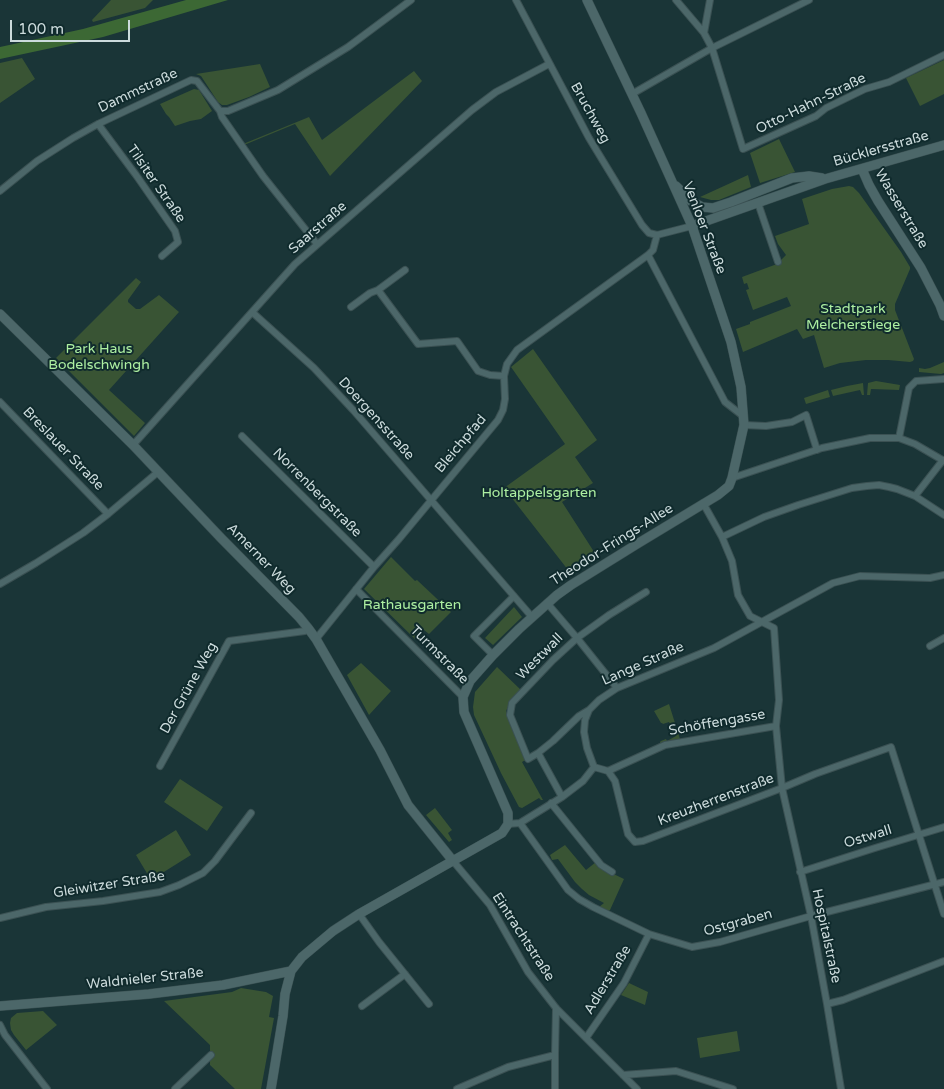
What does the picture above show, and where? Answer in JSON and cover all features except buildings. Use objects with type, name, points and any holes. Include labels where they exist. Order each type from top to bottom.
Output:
[{"type":"main road","name":"Venloer Straße","points":[[587,0],[692,226],[731,342],[742,387],[743,420],[732,478]]},
{"type":"main road","name":"Bücklersstraße","points":[[692,226],[825,179],[944,145]]},
{"type":"main road","name":"Wasserstraße","points":[[862,169],[878,201],[942,304],[944,316]]},
{"type":"main road","name":"Bücklersstraße","points":[[673,183],[691,201],[702,207],[713,208],[792,178],[809,176],[825,179]]},
{"type":"main road","name":"Amerner Weg","points":[[0,314],[133,446],[299,617],[316,639],[380,750],[408,805],[453,861]]},
{"type":"main road","name":"Theodor-Frings-Allee","points":[[463,697],[470,681],[493,655],[547,603],[571,585],[703,503],[718,496],[729,486],[732,478]]},
{"type":"main road","points":[[271,1089],[285,994],[291,971],[302,957],[333,931],[502,833],[508,824],[508,813],[464,712],[463,697]]},
{"type":"main road","name":"Waldnieler Straße","points":[[0,1006],[148,994],[222,985],[291,971]]},
{"type":"street","points":[[317,244],[263,176],[222,117],[220,111],[228,111],[278,90],[348,47],[411,0]]},
{"type":"street","name":"Bruchweg","points":[[516,0],[586,132],[642,225],[649,233],[657,235]]},
{"type":"street","points":[[676,0],[704,33],[712,48]]},
{"type":"street","points":[[704,33],[710,0]]},
{"type":"street","points":[[632,94],[712,48],[809,0]]},
{"type":"street","name":"Otto-Hahn-Straße","points":[[712,48],[743,149],[816,116],[826,108],[865,89],[890,82],[944,55]]},
{"type":"street","name":"Saarstraße","points":[[133,446],[295,264],[472,110],[496,92],[549,64]]},
{"type":"street","name":"Dammstraße","points":[[0,191],[37,161],[73,138],[98,124],[191,80],[197,81],[220,111]]},
{"type":"street","name":"Tilsiter Straße","points":[[98,124],[174,231],[178,242],[162,256]]},
{"type":"street","points":[[758,203],[778,262]]},
{"type":"street","points":[[657,235],[692,226]]},
{"type":"street","name":"Bleichpfad","points":[[316,639],[498,420],[503,410],[505,399],[504,376],[507,364],[517,350],[648,255],[653,250],[657,235]]},
{"type":"street","points":[[648,255],[725,402],[743,420],[766,426],[792,422],[806,414],[817,450]]},
{"type":"street","points":[[351,307],[405,270]]},
{"type":"street","points":[[378,290],[418,344],[457,341],[478,371],[490,375],[504,376]]},
{"type":"street","name":"Doergensstraße","points":[[252,312],[314,368],[354,411],[532,617]]},
{"type":"street","points":[[899,438],[909,388],[916,381],[944,379]]},
{"type":"street","name":"Breslauer Straße","points":[[0,402],[108,514]]},
{"type":"street","name":"Norrenbergstraße","points":[[242,436],[374,567]]},
{"type":"street","points":[[732,478],[846,442],[870,438],[899,438],[915,444],[944,460],[915,496]]},
{"type":"street","points":[[0,584],[80,535],[158,472]]},
{"type":"street","points":[[722,537],[764,517],[798,505],[852,488],[867,486],[889,487],[915,496],[944,515]]},
{"type":"street","points":[[703,503],[722,537],[732,561],[738,595],[750,616],[762,621]]},
{"type":"street","name":"Lange Straße","points":[[538,753],[579,716],[589,710],[598,700],[617,688],[714,648],[833,584],[860,576],[930,578],[944,575]]},
{"type":"street","name":"Turmstraße","points":[[356,589],[463,697]]},
{"type":"street","name":"Westwall","points":[[538,753],[528,759],[510,715],[512,703],[577,638],[646,592]]},
{"type":"street","points":[[493,655],[474,636],[514,596]]},
{"type":"street","points":[[547,603],[617,688]]},
{"type":"street","name":"Hospitalstraße","points":[[762,621],[774,628],[778,700],[776,726],[782,788],[811,916],[841,1089]]},
{"type":"street","name":"Der Grüne Weg","points":[[160,766],[229,641],[305,631],[308,628]]},
{"type":"street","points":[[930,646],[944,638]]},
{"type":"street","points":[[589,710],[585,720],[584,732],[587,748],[594,767]]},
{"type":"street","name":"Schöffengasse","points":[[608,771],[665,745],[776,726]]},
{"type":"street","name":"Kreuzherrenstraße","points":[[608,771],[615,782],[628,834],[635,842],[643,842],[891,746],[920,835]]},
{"type":"street","points":[[538,753],[562,797]]},
{"type":"street","points":[[594,767],[608,771]]},
{"type":"street","points":[[508,824],[520,823],[562,797],[583,781],[594,767]]},
{"type":"street","points":[[551,803],[601,865],[612,872]]},
{"type":"street","name":"Gleiwitzer Straße","points":[[0,918],[46,907],[160,892],[179,885],[204,872],[215,861],[251,813]]},
{"type":"street","name":"Ostgraben","points":[[520,823],[568,890],[578,899],[649,934],[692,947],[720,942],[811,916],[944,882]]},
{"type":"street","name":"Ostwall","points":[[800,872],[944,827]]},
{"type":"street","points":[[920,835],[944,914]]},
{"type":"street","name":"Eintrachtstraße","points":[[453,861],[490,905],[528,972],[556,1008],[637,1089]]},
{"type":"street","points":[[360,914],[404,974],[429,1004]]},
{"type":"street","name":"Adlerstraße","points":[[586,1038],[624,984],[649,934]]},
{"type":"street","points":[[827,1004],[843,1000],[944,961]]},
{"type":"street","points":[[362,1006],[404,974]]},
{"type":"street","points":[[555,1089],[556,1008]]},
{"type":"street","points":[[0,1025],[2,1037],[47,1089]]},
{"type":"street","points":[[175,1089],[212,1055]]},
{"type":"street","points":[[457,1089],[508,1067],[554,1055]]},
{"type":"street","points":[[623,1076],[676,1071],[733,1089]]},
{"type":"green space","points":[[111,0],[153,0],[145,8],[93,22],[92,20]]},
{"type":"green space","points":[[186,0],[228,0],[103,37],[0,59],[0,47],[83,29]]},
{"type":"green space","points":[[22,58],[35,79],[0,103],[0,63]]},
{"type":"green space","points":[[944,60],[944,94],[920,106],[906,78]]},
{"type":"green space","points":[[260,64],[270,87],[227,105],[222,105],[218,102],[201,76],[196,74]]},
{"type":"green space","points":[[414,71],[422,81],[330,176],[295,124],[243,144],[309,117],[322,140]]},
{"type":"green space","points":[[194,89],[199,90],[212,111],[201,119],[175,126],[160,104]]},
{"type":"green space","points":[[779,139],[795,172],[760,183],[750,153]]},
{"type":"green space","points":[[748,175],[751,187],[719,200],[700,197]]},
{"type":"green space","name":"Stadtpark Melcherstiege","points":[[849,186],[859,193],[910,267],[895,304],[895,310],[914,359],[913,361],[866,360],[840,363],[824,368],[814,335],[803,339],[797,329],[743,352],[736,329],[791,306],[787,297],[753,310],[746,290],[749,289],[747,283],[744,284],[742,277],[777,264],[786,255],[775,236],[809,224],[802,199],[832,189]]},
{"type":"green space","name":"Park Haus Bodelschwingh","points":[[136,278],[141,282],[128,302],[136,309],[140,309],[159,295],[179,312],[109,390],[145,423],[134,436],[56,358]]},
{"type":"green space","name":"Holtappelsgarten","points":[[533,349],[597,440],[575,457],[593,483],[562,502],[598,558],[572,575],[504,488],[565,444],[511,367]]},
{"type":"green space","points":[[944,362],[944,373],[919,372],[919,368],[930,368]]},
{"type":"green space","points":[[876,381],[900,385],[899,390],[871,389],[870,395],[867,395],[868,383]]},
{"type":"green space","points":[[863,383],[864,395],[862,395],[860,390],[833,396],[831,390],[847,386]]},
{"type":"green space","points":[[828,390],[830,397],[806,404],[804,398]]},
{"type":"green space","name":"Rathausgarten","points":[[391,557],[451,612],[429,634],[424,630],[415,639],[364,589]]},
{"type":"green space","points":[[514,607],[522,617],[493,645],[485,638]]},
{"type":"green space","points":[[361,663],[391,691],[369,715],[347,675]]},
{"type":"green space","points":[[497,667],[521,690],[508,704],[506,711],[527,759],[522,762],[543,800],[539,798],[522,808],[519,807],[501,773],[474,715],[475,692]]},
{"type":"green space","points":[[669,704],[680,739],[660,743],[676,736],[669,722],[661,723],[654,711]]},
{"type":"green space","points":[[180,779],[223,807],[207,831],[164,802]]},
{"type":"green space","points":[[435,808],[452,830],[448,833],[452,840],[449,842],[426,815]]},
{"type":"green space","points":[[176,830],[191,855],[151,880],[136,855]]},
{"type":"green space","points":[[565,845],[586,870],[596,862],[601,868],[624,879],[610,910],[599,907],[604,903],[582,889],[558,859],[552,860],[550,855]]},
{"type":"green space","points":[[629,983],[648,992],[645,1005],[621,995]]},
{"type":"green space","points":[[241,988],[266,992],[273,996],[269,1017],[274,1018],[261,1089],[235,1089],[210,1065],[210,1045],[164,1001],[232,992]]},
{"type":"green space","points":[[43,1011],[57,1025],[26,1050],[11,1030],[11,1018],[17,1013]]},
{"type":"green space","points":[[737,1031],[740,1051],[700,1058],[697,1038]]}]
